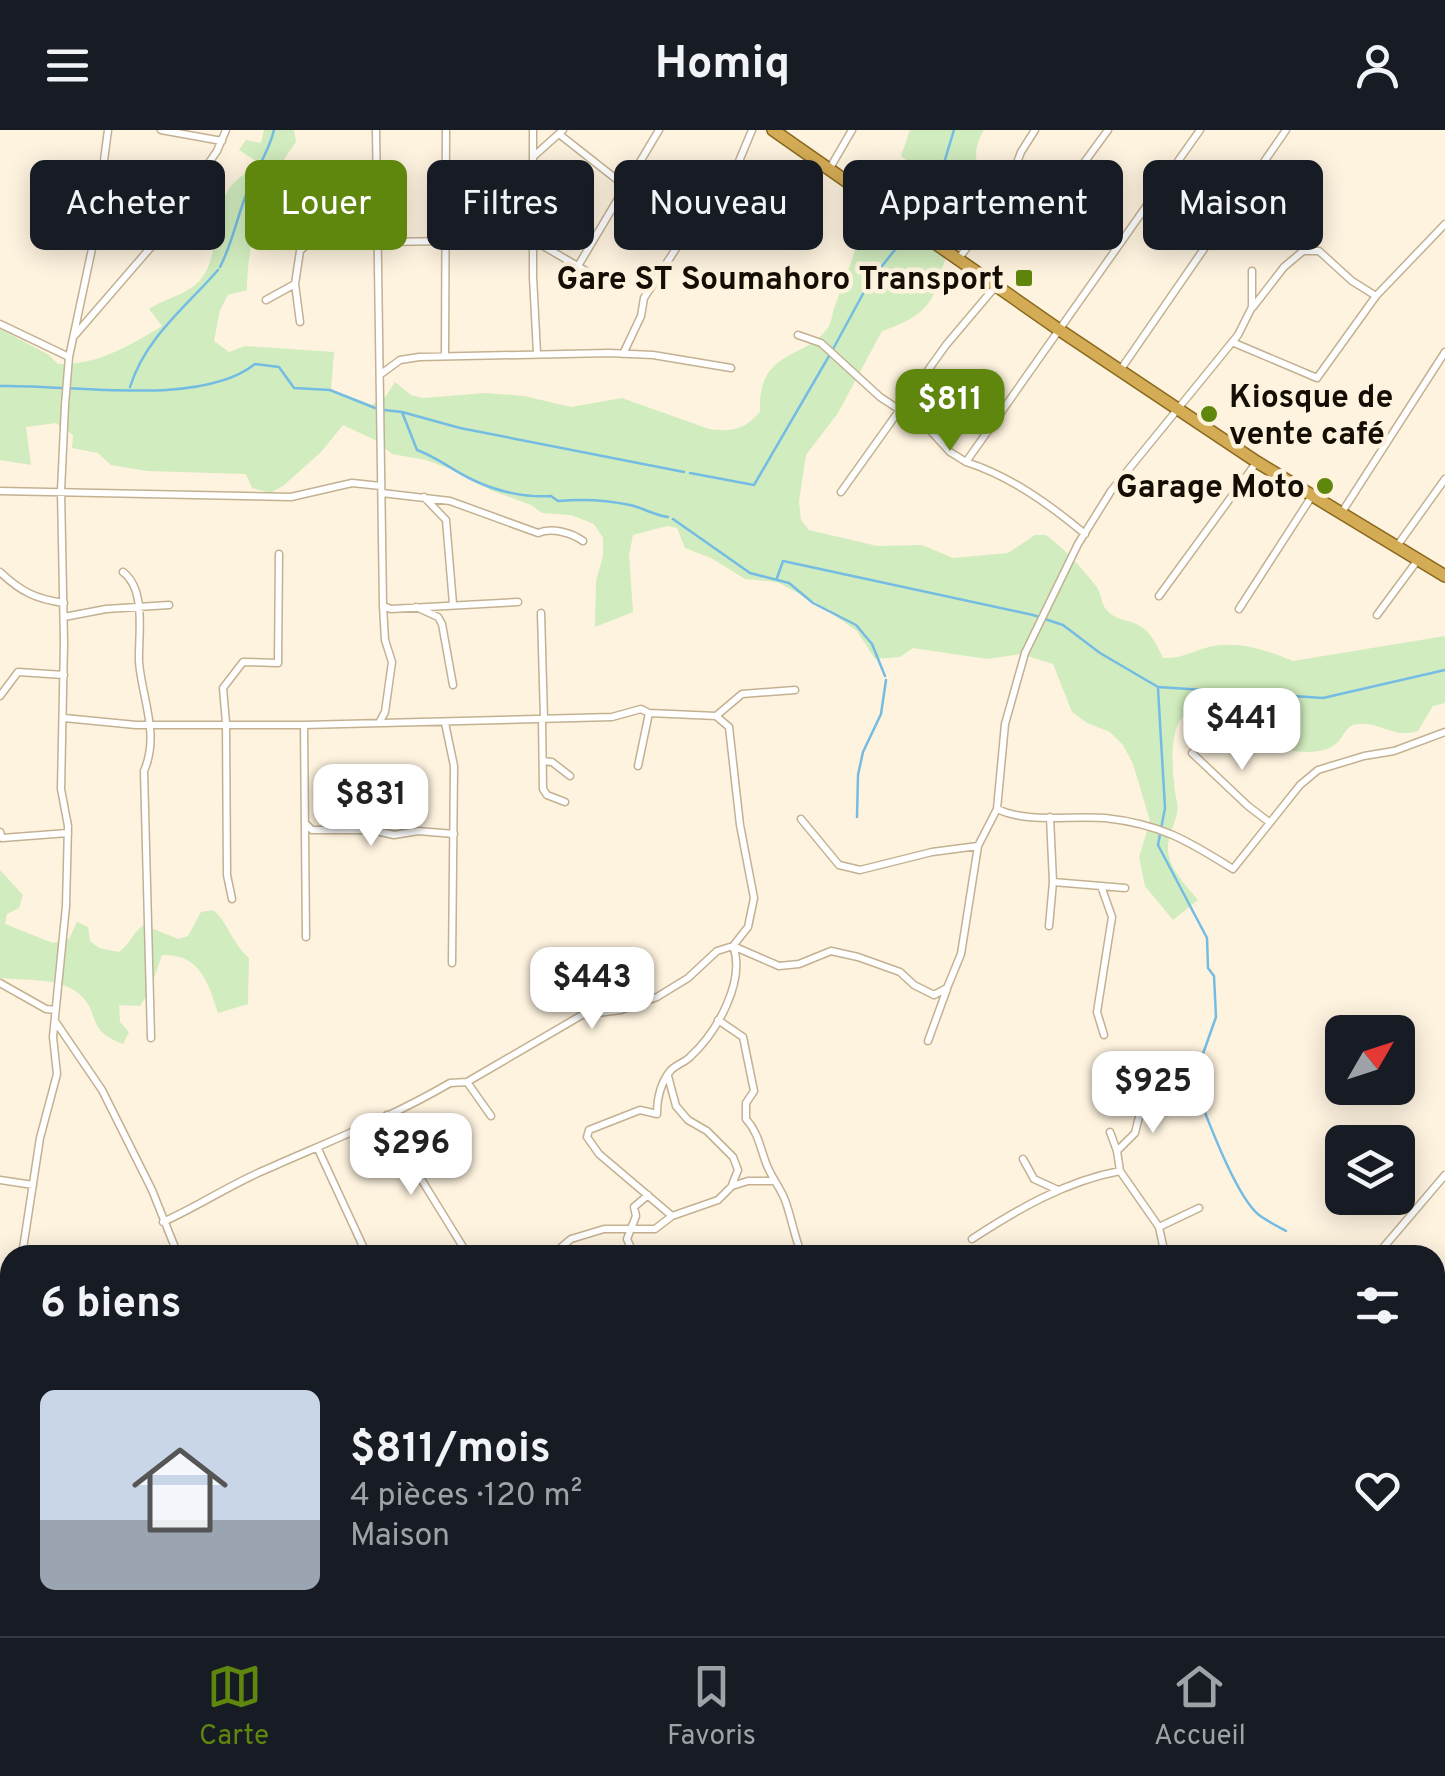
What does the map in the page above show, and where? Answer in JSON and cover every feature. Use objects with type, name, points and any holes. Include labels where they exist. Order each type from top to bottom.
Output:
[{"type":"highway","points":[[772,130],[1257,462],[1445,576]]},
{"type":"street","points":[[24,1245],[40,1138],[57,1074],[54,1020],[66,906],[68,833],[61,788],[64,405],[69,357],[94,244],[108,130]]},
{"type":"street","points":[[160,130],[222,142]]},
{"type":"street","points":[[74,336],[151,248],[222,142],[226,130]]},
{"type":"street","points":[[376,130],[377,160]]},
{"type":"street","points":[[446,130],[446,160]]},
{"type":"street","points":[[533,130],[533,160]]},
{"type":"street","points":[[641,160],[659,130]]},
{"type":"street","points":[[739,160],[752,130]]},
{"type":"street","points":[[830,168],[852,130]]},
{"type":"street","points":[[958,258],[1003,200],[1021,152],[1035,130]]},
{"type":"street","points":[[1086,160],[1108,130]]},
{"type":"street","points":[[966,462],[1200,130]]},
{"type":"street","points":[[1120,370],[1286,130]]},
{"type":"street","points":[[533,156],[561,132],[614,177]]},
{"type":"street","points":[[578,266],[614,205]]},
{"type":"street","points":[[1232,342],[1317,378],[1376,296],[1445,224]]},
{"type":"street","points":[[300,322],[295,284],[301,250]]},
{"type":"street","points":[[378,250],[383,606],[385,640],[392,662],[379,724]]},
{"type":"street","points":[[445,356],[446,250]]},
{"type":"street","points":[[533,250],[537,353]]},
{"type":"street","points":[[550,250],[591,274]]},
{"type":"street","points":[[622,354],[641,316],[644,298],[675,250]]},
{"type":"street","points":[[928,1042],[961,954],[978,846],[997,809],[1005,724],[1025,653],[1084,534],[1122,476],[1232,342],[1284,267],[1303,252],[1319,251],[1352,281],[1376,296]]},
{"type":"street","points":[[1252,271],[1252,308]]},
{"type":"street","points":[[266,300],[295,284]]},
{"type":"street","points":[[840,492],[946,346],[996,286]]},
{"type":"street","points":[[0,324],[69,357]]},
{"type":"street","points":[[798,335],[820,343],[880,397],[929,429],[950,452],[1020,486],[1084,534]]},
{"type":"street","points":[[1341,513],[1445,352]]},
{"type":"street","points":[[380,375],[400,360],[537,353],[654,355],[731,368]]},
{"type":"street","points":[[1159,596],[1257,462]]},
{"type":"street","points":[[1396,547],[1445,479]]},
{"type":"street","points":[[0,491],[291,497],[362,482],[450,502],[538,533],[545,530],[574,534],[583,541]]},
{"type":"street","points":[[1239,608],[1312,495]]},
{"type":"street","points":[[424,496],[446,520],[453,604]]},
{"type":"street","points":[[232,899],[227,874],[226,723],[222,688],[242,662],[278,662],[279,554]]},
{"type":"street","points":[[1376,615],[1417,560]]},
{"type":"street","points":[[0,572],[20,591],[38,600],[64,604]]},
{"type":"street","points":[[123,572],[130,577],[139,610],[140,666],[150,725],[151,756],[144,771],[151,1038]]},
{"type":"street","points":[[383,606],[391,609],[518,602]]},
{"type":"street","points":[[64,617],[106,609],[139,610],[168,605]]},
{"type":"street","points":[[415,607],[438,617],[442,624],[452,686]]},
{"type":"street","points":[[541,613],[543,789],[547,796],[565,802]]},
{"type":"street","points":[[0,696],[18,672],[64,675]]},
{"type":"street","points":[[716,716],[742,694],[796,690]]},
{"type":"street","points":[[64,718],[150,725],[379,724],[612,717],[642,709],[716,716],[729,728],[740,826],[754,898],[748,927],[733,946],[717,951],[688,978],[656,997],[621,1010],[582,1015],[544,1034],[502,1065],[467,1082],[450,1083],[163,1222]]},
{"type":"street","points":[[638,766],[649,712]]},
{"type":"street","points":[[444,722],[454,766],[452,963]]},
{"type":"street","points":[[304,725],[306,936]]},
{"type":"street","points":[[997,809],[1012,816],[1104,818],[1162,828],[1233,869],[1300,784],[1318,770],[1394,751],[1445,732]]},
{"type":"street","points":[[1192,753],[1269,822]]},
{"type":"street","points":[[542,760],[552,762],[570,776]]},
{"type":"street","points":[[1049,926],[1053,882],[1050,817]]},
{"type":"street","points":[[800,819],[839,865],[860,870],[932,852],[978,846]]},
{"type":"street","points":[[304,822],[312,830],[372,830],[394,836],[418,832],[455,834]]},
{"type":"street","points":[[0,832],[2,838],[68,833]]},
{"type":"street","points":[[1053,882],[1125,888]]},
{"type":"street","points":[[1100,886],[1112,916],[1096,1012],[1104,1035]]},
{"type":"street","points":[[733,946],[779,966],[799,964],[831,951],[900,972],[914,986],[934,994],[947,988]]},
{"type":"street","points":[[672,1216],[599,1154],[586,1137],[589,1130],[640,1110],[656,1098],[671,1070],[691,1056],[718,1020],[730,996],[738,960],[733,946]]},
{"type":"street","points":[[0,983],[46,1009],[55,1010]]},
{"type":"street","points":[[54,1020],[102,1090],[152,1190],[173,1245]]},
{"type":"street","points":[[718,1020],[743,1037],[754,1091],[746,1103],[746,1119],[755,1128],[783,1194],[798,1245]]},
{"type":"street","points":[[563,1245],[570,1238],[604,1229],[654,1229],[672,1216],[718,1200],[732,1186],[738,1170],[732,1158],[676,1106],[668,1076]]},
{"type":"street","points":[[467,1082],[491,1116]]},
{"type":"street","points":[[1118,1151],[1135,1133],[1144,1097]]},
{"type":"street","points":[[640,1110],[657,1114],[656,1098]]},
{"type":"street","points":[[406,1106],[401,1124],[413,1166],[462,1245]]},
{"type":"street","points":[[386,1115],[401,1124]]},
{"type":"street","points":[[1110,1132],[1118,1151],[1120,1171],[1158,1227],[1162,1245]]},
{"type":"street","points":[[318,1149],[362,1245]]},
{"type":"street","points":[[1024,1159],[1034,1179],[1059,1190]]},
{"type":"street","points":[[972,1239],[1084,1178],[1120,1171]]},
{"type":"street","points":[[1386,1245],[1445,1175]]},
{"type":"street","points":[[0,1180],[33,1185]]},
{"type":"street","points":[[732,1186],[774,1180]]},
{"type":"street","points":[[631,1245],[628,1239],[636,1216],[634,1208],[648,1195]]},
{"type":"street","points":[[1158,1227],[1199,1208]]},
{"type":"green space","points":[[264,130],[294,130],[296,142],[284,160],[254,160],[239,150],[246,140],[261,143]]},
{"type":"green space","points":[[910,130],[984,130],[977,160],[906,160],[901,156]]},
{"type":"green space","points":[[245,173],[245,250],[250,250],[247,290],[228,295],[220,310],[214,341],[229,352],[245,346],[334,352],[331,390],[372,405],[386,396],[395,382],[411,395],[423,398],[485,393],[524,396],[571,407],[622,398],[709,429],[737,428],[760,412],[761,391],[775,365],[809,345],[829,326],[855,250],[949,250],[928,304],[903,323],[882,331],[838,413],[806,455],[799,501],[801,520],[809,530],[877,546],[922,545],[953,558],[1008,553],[1035,535],[1046,535],[1098,588],[1109,612],[1144,629],[1163,658],[1209,647],[1241,645],[1293,661],[1445,636],[1445,703],[1433,706],[1418,731],[1401,733],[1355,724],[1328,749],[1305,752],[1248,739],[1203,713],[1187,714],[1180,720],[1174,741],[1177,808],[1168,847],[1174,869],[1198,900],[1173,920],[1145,886],[1139,857],[1150,821],[1133,764],[1110,732],[1072,712],[1053,664],[1021,654],[987,659],[913,648],[900,657],[875,659],[857,631],[815,602],[777,582],[745,579],[711,558],[685,548],[677,528],[667,526],[633,535],[629,555],[633,612],[595,627],[596,581],[603,538],[594,524],[571,515],[542,513],[456,471],[392,454],[375,440],[343,425],[321,452],[270,493],[252,488],[246,474],[147,471],[111,465],[98,453],[72,448],[73,435],[56,423],[26,427],[31,465],[0,460],[0,329],[49,355],[58,364],[100,358],[162,326],[149,309],[191,288],[208,267],[213,250],[225,250],[225,197]]},
{"type":"green space","points":[[0,870],[23,895],[19,908],[7,914],[5,924],[53,943],[69,939],[77,922],[88,927],[90,941],[99,948],[119,952],[144,925],[178,939],[188,936],[201,912],[213,910],[249,958],[248,1004],[218,1013],[206,981],[194,965],[185,959],[162,955],[140,1006],[119,1005],[120,1022],[129,1032],[123,1044],[111,1038],[102,1032],[85,1000],[70,988],[51,982],[0,978]]},
{"type":"waterway","points":[[220,267],[274,130]]},
{"type":"waterway","points":[[945,160],[954,130]]},
{"type":"waterway","points":[[833,349],[870,281],[895,250]]},
{"type":"waterway","points":[[130,387],[156,338],[218,270]]},
{"type":"waterway","points":[[690,473],[754,485],[829,356]]},
{"type":"waterway","points":[[0,386],[168,390],[202,386],[255,364],[279,367],[294,388],[330,390],[375,408]]},
{"type":"waterway","points":[[384,410],[402,412],[417,450],[482,484],[521,495],[551,496],[558,501],[621,503],[668,517]]},
{"type":"waterway","points":[[402,412],[460,428],[684,472]]},
{"type":"waterway","points":[[673,519],[750,573],[789,583],[813,603],[856,625],[872,644],[885,676]]},
{"type":"waterway","points":[[777,578],[783,561],[1033,615],[1063,625],[1100,653],[1158,687],[1323,698],[1445,670]]},
{"type":"waterway","points":[[857,817],[858,775],[863,752],[881,714],[886,680]]},
{"type":"waterway","points":[[1158,689],[1165,808],[1158,845],[1207,938],[1208,968],[1214,976],[1216,1017],[1193,1082],[1240,1190],[1259,1215],[1286,1231]]},
{"type":"place","name":"Gare ST Soumahoro Transport","points":[[1024,278]]},
{"type":"place","name":"Kiosque de vente café","points":[[1209,414]]},
{"type":"place","name":"Garage Moto","points":[[1325,486]]}]
